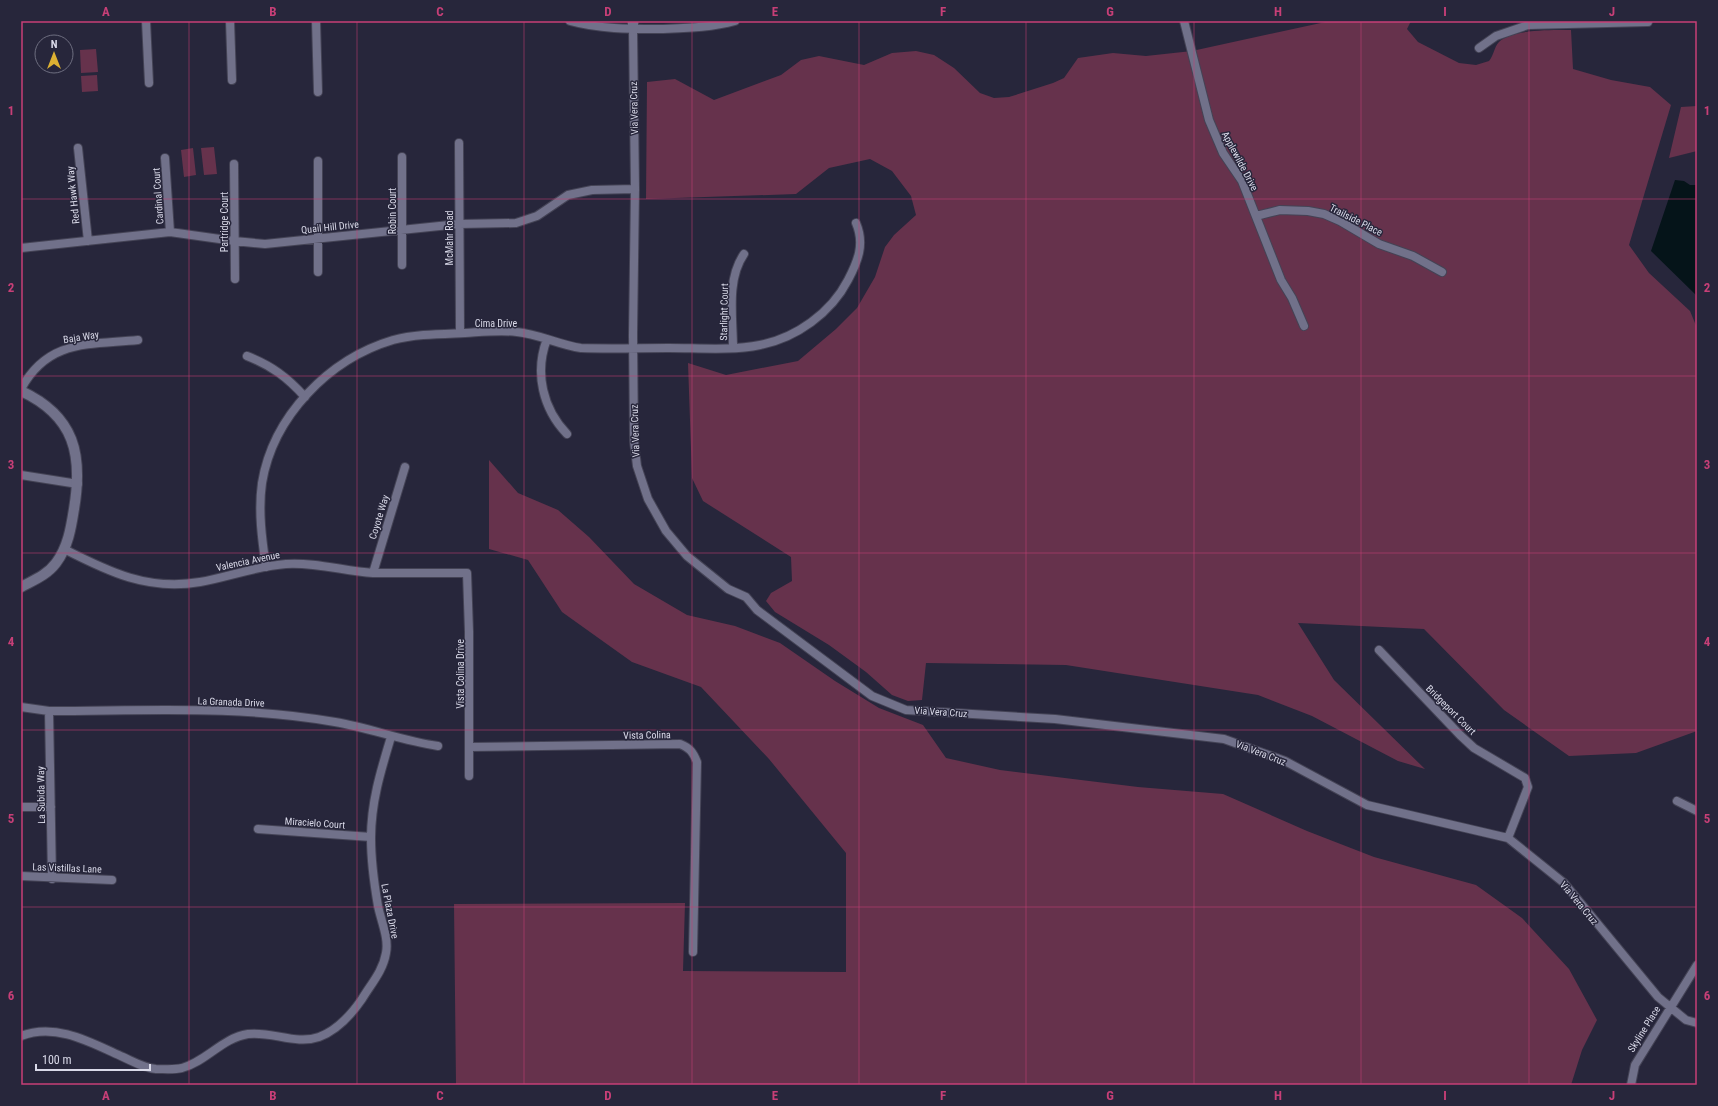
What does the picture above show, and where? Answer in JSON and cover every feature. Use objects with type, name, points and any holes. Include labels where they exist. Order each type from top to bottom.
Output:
[{"type":"street","points":[[146,21],[149,83]]},
{"type":"street","points":[[230,21],[232,80]]},
{"type":"street","points":[[316,21],[318,92]]},
{"type":"street","points":[[570,21],[590,27],[633,25],[695,28],[722,25],[735,21]]},
{"type":"street","name":"Applewilde Drive","points":[[1184,21],[1209,120],[1223,153],[1242,181],[1281,280],[1292,298],[1304,326]]},
{"type":"street","points":[[1479,48],[1496,36],[1528,25],[1570,22],[1648,22]]},
{"type":"street","name":"Via Vera Cruz","points":[[633,25],[635,189],[633,348],[634,441],[636,466],[648,499],[666,531],[687,556],[728,589],[746,597],[757,610],[872,696],[906,710],[1055,719],[1224,739],[1285,761],[1367,805],[1508,838],[1564,884],[1658,997],[1686,1020],[1697,1023]]},
{"type":"street","name":"McMahr Road","points":[[459,144],[460,333]]},
{"type":"street","name":"Red Hawk Way","points":[[78,148],[88,241]]},
{"type":"street","name":"Robin Court","points":[[402,157],[402,265]]},
{"type":"street","name":"Cardinal Court","points":[[165,158],[170,232]]},
{"type":"street","points":[[318,161],[318,272]]},
{"type":"street","name":"Partridge Court","points":[[234,164],[235,279]]},
{"type":"street","name":"Quail Hill Drive","points":[[21,248],[170,232],[265,244],[459,224],[516,223],[537,216],[568,195],[592,190],[635,189]]},
{"type":"street","name":"Trailside Place","points":[[1256,216],[1280,210],[1308,211],[1324,214],[1340,221],[1379,244],[1413,256],[1442,272]]},
{"type":"street","name":"Cima Drive","points":[[266,567],[262,545],[260,504],[262,482],[271,452],[282,426],[305,397],[323,379],[354,357],[371,348],[393,340],[421,334],[515,332],[547,339],[565,346],[581,348],[733,348],[773,342],[797,332],[818,317],[828,308],[845,287],[858,262],[861,248],[859,231],[856,223]]},
{"type":"street","name":"Starlight Court","points":[[733,348],[733,284],[739,262],[744,254]]},
{"type":"street","points":[[547,339],[544,347],[541,374],[545,399],[550,413],[567,434]]},
{"type":"street","name":"Baja Way","points":[[21,390],[27,377],[37,365],[59,351],[75,347],[138,340]]},
{"type":"street","points":[[247,356],[266,363],[279,372],[305,397]]},
{"type":"street","points":[[21,390],[34,397],[57,416],[72,439],[77,454],[78,484],[70,533],[56,564],[42,577],[21,587]]},
{"type":"street","name":"Coyote Way","points":[[373,573],[405,467]]},
{"type":"street","points":[[21,475],[78,484]]},
{"type":"street","name":"Valencia Avenue","points":[[64,549],[103,569],[132,579],[157,583],[175,584],[199,582],[285,564],[309,564],[373,573],[467,573]]},
{"type":"street","name":"Vista Colina Drive","points":[[467,573],[469,632],[469,776]]},
{"type":"street","name":"Bridgeport Court","points":[[1379,650],[1470,743],[1525,778],[1528,786],[1508,838]]},
{"type":"street","name":"La Granada Drive","points":[[21,707],[49,711],[221,711],[262,713],[335,722],[414,743],[438,746]]},
{"type":"street","name":"La Subida Way","points":[[49,711],[52,879]]},
{"type":"street","name":"La Plaza Drive","points":[[21,1036],[44,1031],[57,1032],[81,1038],[140,1065],[168,1069],[182,1068],[193,1064],[223,1043],[249,1034],[302,1040],[318,1037],[332,1031],[351,1015],[380,971],[386,953],[386,939],[378,905],[372,864],[371,837],[375,792],[391,736]]},
{"type":"street","name":"Vista Colina","points":[[470,747],[680,744],[688,747],[693,753],[697,762],[693,952]]},
{"type":"street","points":[[1677,801],[1697,811]]},
{"type":"street","points":[[21,807],[51,807]]},
{"type":"street","name":"Miracielo Court","points":[[258,829],[371,837]]},
{"type":"street","name":"Las Vistillas Lane","points":[[21,876],[52,879],[112,880]]},
{"type":"street","name":"Skyline Place","points":[[1631,1085],[1635,1065],[1697,965]]},
{"type":"shaded area","points":[[1330,21],[1411,21],[1407,29],[1418,42],[1459,63],[1476,65],[1489,61],[1499,42],[1513,35],[1533,31],[1571,30],[1573,69],[1611,80],[1650,87],[1671,105],[1629,245],[1649,273],[1690,311],[1697,328],[1697,731],[1636,753],[1569,756],[1504,710],[1424,629],[1298,623],[1334,680],[1425,769],[1398,761],[1312,716],[1258,695],[1066,665],[926,663],[922,700],[908,701],[892,695],[866,672],[829,645],[775,612],[766,601],[771,593],[792,581],[791,557],[703,501],[692,478],[688,363],[726,375],[798,361],[836,329],[857,308],[875,277],[885,247],[894,235],[916,215],[911,196],[892,171],[870,159],[829,168],[796,194],[646,199],[647,82],[675,79],[714,100],[781,75],[801,60],[819,56],[864,65],[892,53],[916,51],[934,55],[954,68],[980,93],[994,98],[1009,97],[1064,78],[1078,58],[1113,53],[1146,56],[1192,51]]},
{"type":"shaded area","points":[[96,49],[98,72],[81,73],[80,50]]},
{"type":"shaded area","points":[[97,75],[98,91],[82,92],[81,76]]},
{"type":"shaded area","points":[[1697,106],[1697,151],[1669,158],[1681,107]]},
{"type":"shaded area","points":[[214,147],[217,174],[204,175],[201,148]]},
{"type":"shaded area","points":[[193,148],[196,175],[184,177],[181,150]]},
{"type":"shaded area","points":[[1675,180],[1684,181],[1690,185],[1697,185],[1697,296],[1651,251]]},
{"type":"shaded area","points":[[489,460],[518,493],[558,510],[589,537],[634,584],[687,615],[735,626],[780,643],[835,681],[879,708],[923,725],[946,758],[1000,770],[1138,787],[1223,794],[1307,831],[1374,857],[1476,885],[1522,918],[1569,969],[1597,1020],[1582,1050],[1571,1085],[456,1085],[454,904],[685,903],[683,971],[846,972],[846,853],[769,759],[701,687],[632,662],[562,612],[528,560],[489,549]]}]
